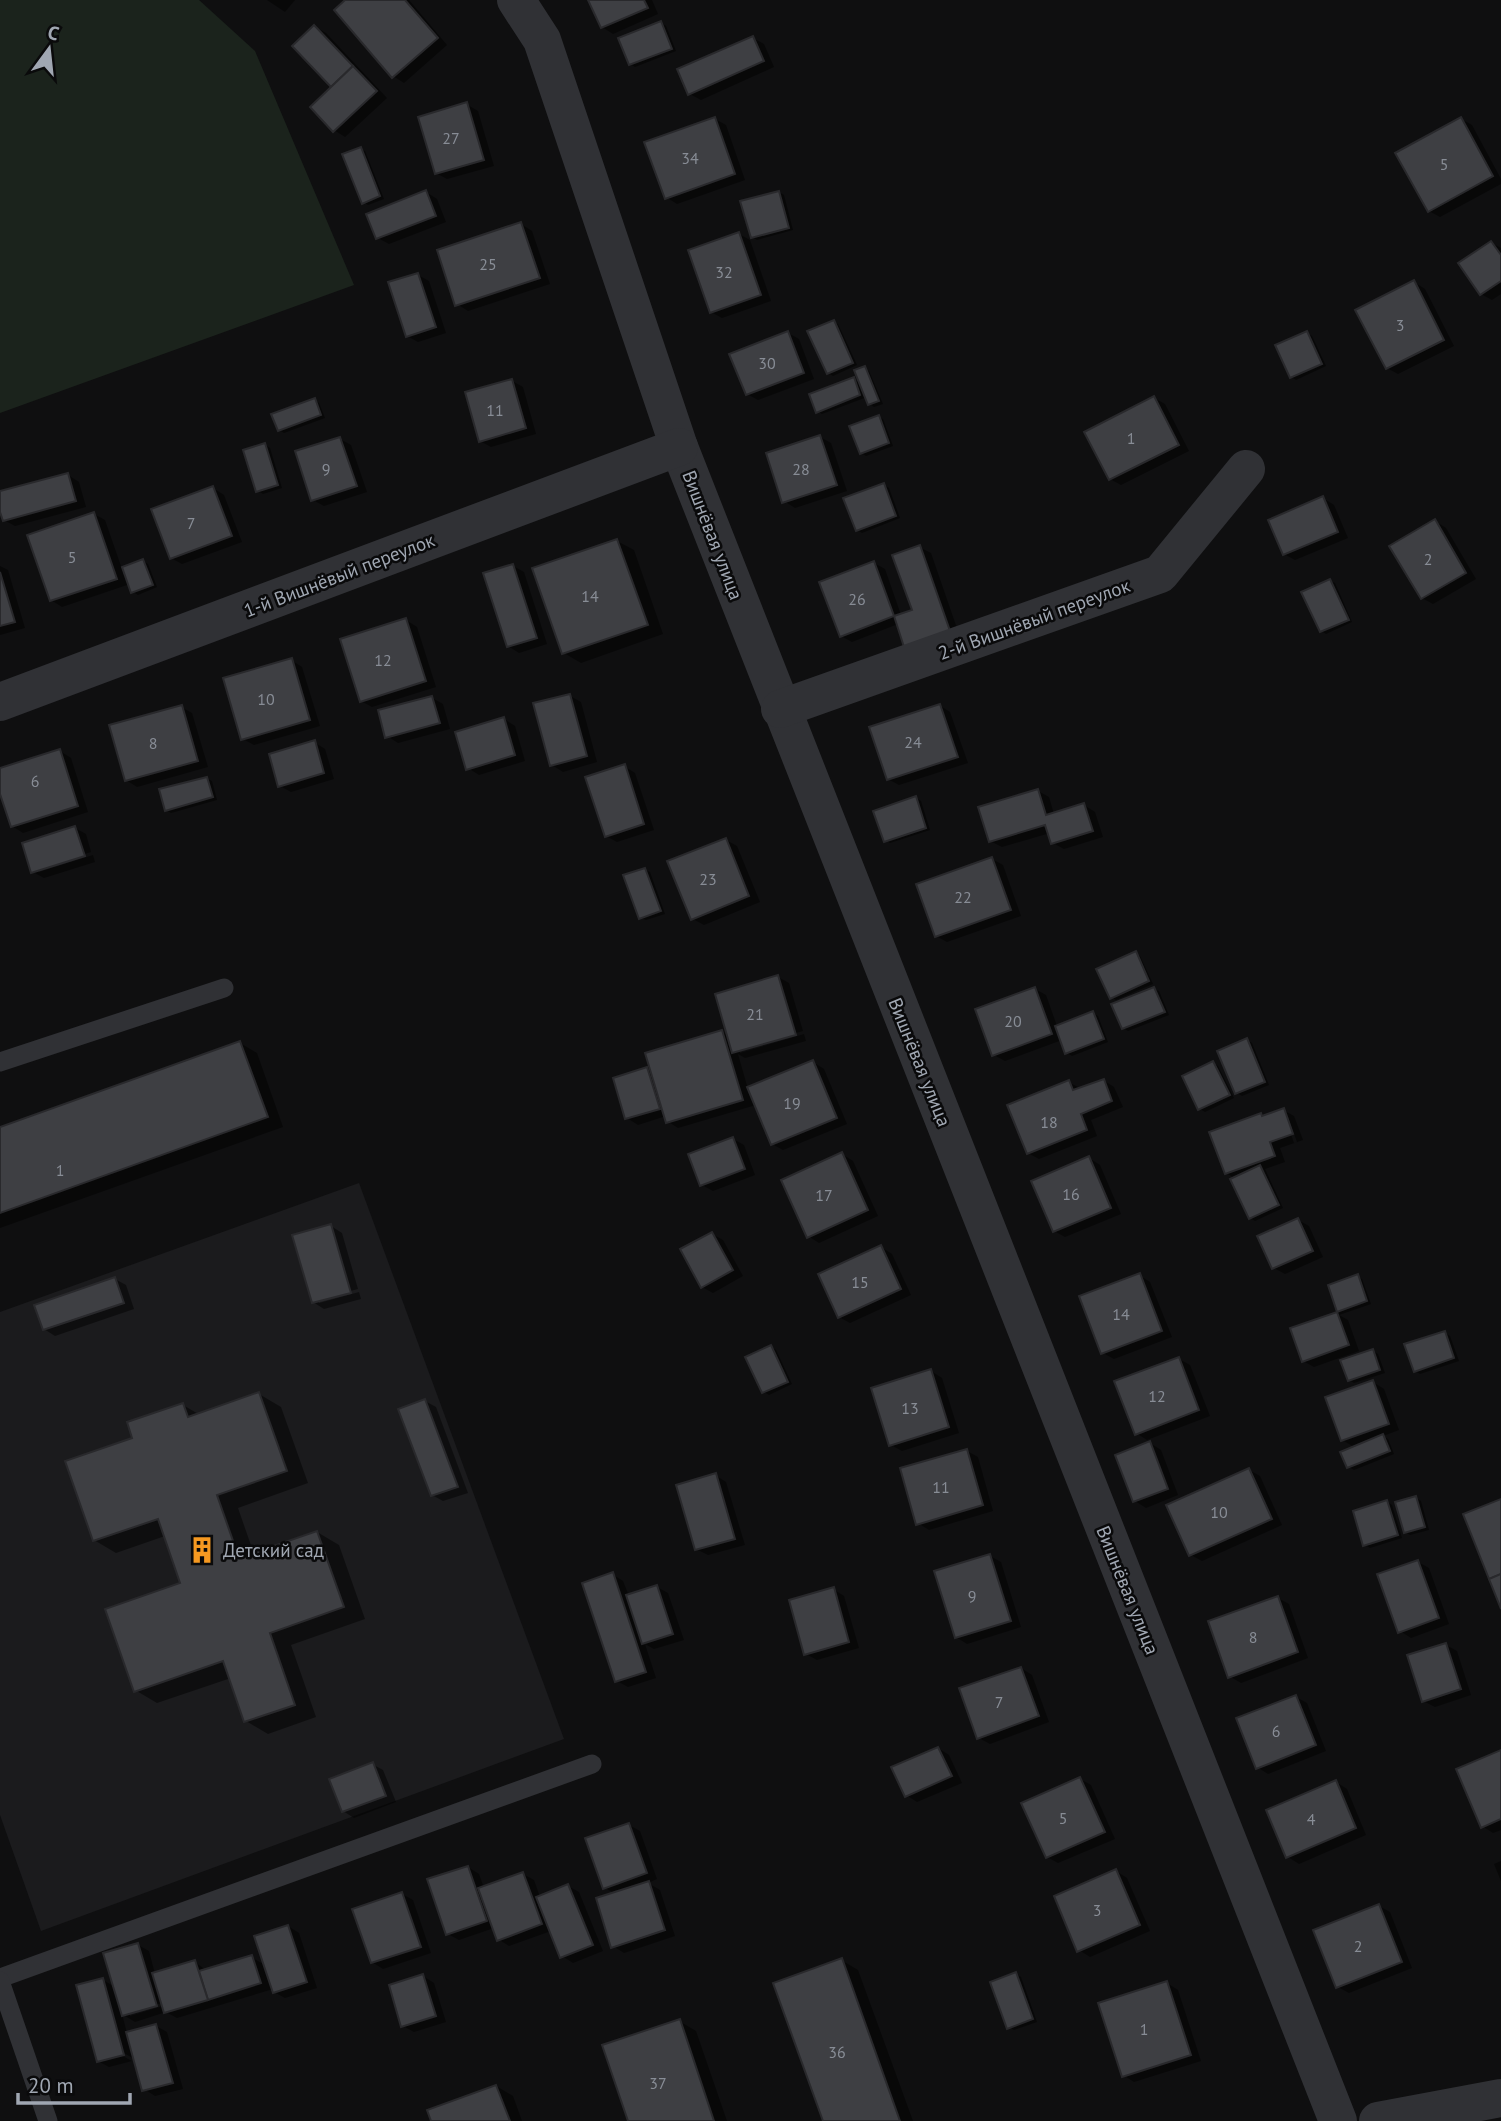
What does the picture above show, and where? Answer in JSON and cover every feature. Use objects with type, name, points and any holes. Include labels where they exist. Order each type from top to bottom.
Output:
[{"type":"street","name":"Вишнёвая улица","points":[[516,0],[542,40],[679,447],[780,709],[1338,2121]]},
{"type":"street","name":"1-й Вишнёвый переулок","points":[[0,702],[679,447]]},
{"type":"street","name":"2-й Вишнёвый переулок","points":[[780,709],[1160,574],[1246,469]]},
{"type":"street","points":[[1378,2121],[1501,2098]]},
{"type":"lane","points":[[0,1062],[224,988]]},
{"type":"lane","points":[[48,2121],[0,1979],[592,1763]]},
{"type":"shaded area","points":[[0,0],[199,0],[255,51],[354,285],[0,413]]},
{"type":"shaded area","points":[[359,1183],[564,1739],[41,1931],[0,1815],[0,1312]]},
{"type":"building","points":[[345,0],[405,0],[438,38],[392,78],[334,10]]},
{"type":"building","points":[[588,0],[644,0],[648,8],[601,28]]},
{"type":"building","points":[[661,21],[672,49],[629,65],[618,38]]},
{"type":"building","points":[[314,25],[353,66],[331,87],[292,46]]},
{"type":"building","points":[[753,36],[764,61],[688,95],[677,69]]},
{"type":"building","points":[[353,66],[377,91],[333,132],[310,107]]},
{"type":"building","points":[[467,102],[484,160],[435,174],[418,117]]},
{"type":"building","points":[[715,117],[735,174],[665,199],[644,142]]},
{"type":"building","points":[[1461,117],[1493,176],[1428,212],[1395,153]]},
{"type":"building","points":[[361,147],[380,196],[362,204],[342,154]]},
{"type":"building","points":[[426,190],[436,216],[376,239],[366,214]]},
{"type":"building","points":[[779,191],[789,228],[751,238],[740,201]]},
{"type":"building","points":[[521,222],[540,278],[455,306],[437,250]]},
{"type":"building","points":[[739,232],[761,295],[710,313],[688,250]]},
{"type":"building","points":[[1491,241],[1501,255],[1501,281],[1480,295],[1458,263]]},
{"type":"building","points":[[418,273],[436,327],[406,337],[388,282]]},
{"type":"building","points":[[1414,280],[1444,340],[1386,369],[1355,310]]},
{"type":"building","points":[[834,320],[853,363],[827,374],[807,331]]},
{"type":"building","points":[[788,331],[804,373],[746,395],[729,354]]},
{"type":"building","points":[[1307,331],[1322,364],[1290,378],[1275,345]]},
{"type":"building","points":[[865,366],[879,401],[868,405],[854,370]]},
{"type":"building","points":[[854,377],[860,395],[816,413],[809,394]]},
{"type":"building","points":[[512,379],[526,428],[479,442],[465,392]]},
{"type":"building","points":[[1154,396],[1179,445],[1109,480],[1084,432]]},
{"type":"building","points":[[315,398],[321,415],[278,431],[271,414]]},
{"type":"building","points":[[879,415],[889,443],[860,454],[849,426]]},
{"type":"building","points":[[820,435],[837,485],[782,503],[766,453]]},
{"type":"building","points":[[340,437],[357,486],[311,501],[295,451]]},
{"type":"building","points":[[265,443],[278,485],[256,492],[243,450]]},
{"type":"building","points":[[68,473],[76,501],[3,521],[0,491]]},
{"type":"building","points":[[884,483],[896,516],[856,531],[843,498]]},
{"type":"building","points":[[213,486],[232,536],[170,559],[151,509]]},
{"type":"building","points":[[1323,496],[1338,532],[1283,555],[1268,520]]},
{"type":"building","points":[[94,512],[117,579],[50,601],[27,535]]},
{"type":"building","points":[[1435,519],[1466,573],[1421,599],[1389,546]]},
{"type":"building","points":[[617,539],[648,625],[562,654],[532,568]]},
{"type":"building","points":[[920,545],[950,631],[904,647],[894,616],[912,610],[892,555]]},
{"type":"building","points":[[143,559],[153,585],[131,593],[122,567]]},
{"type":"building","points":[[874,561],[894,616],[840,637],[819,582]]},
{"type":"building","points":[[513,564],[537,638],[507,647],[483,573]]},
{"type":"building","points":[[0,572],[15,622],[0,626]]},
{"type":"building","points":[[1330,579],[1349,620],[1320,632],[1301,592]]},
{"type":"building","points":[[406,618],[426,681],[360,702],[340,639]]},
{"type":"building","points":[[292,658],[310,720],[241,740],[223,678]]},
{"type":"building","points":[[570,694],[587,756],[550,766],[533,703]]},
{"type":"building","points":[[432,696],[440,723],[385,738],[378,710]]},
{"type":"building","points":[[940,704],[958,757],[887,780],[869,727]]},
{"type":"building","points":[[182,705],[198,761],[125,781],[109,725]]},
{"type":"building","points":[[504,717],[515,755],[466,770],[455,732]]},
{"type":"building","points":[[315,740],[324,773],[278,787],[269,754]]},
{"type":"building","points":[[60,749],[78,806],[11,827],[0,794],[0,768]]},
{"type":"building","points":[[625,764],[644,824],[605,837],[585,777]]},
{"type":"building","points":[[207,777],[213,797],[165,811],[159,789]]},
{"type":"building","points":[[1038,789],[1046,815],[1084,803],[1093,831],[1051,844],[1045,825],[989,842],[978,807]]},
{"type":"building","points":[[916,796],[926,828],[884,842],[873,811]]},
{"type":"building","points":[[75,826],[85,856],[31,873],[22,843]]},
{"type":"building","points":[[726,838],[749,896],[691,920],[667,861]]},
{"type":"building","points":[[992,857],[1011,910],[935,937],[916,884]]},
{"type":"building","points":[[645,868],[661,911],[639,919],[623,875]]},
{"type":"building","points":[[1136,951],[1149,981],[1110,999],[1096,969]]},
{"type":"building","points":[[778,975],[796,1035],[732,1053],[715,994]]},
{"type":"building","points":[[1035,987],[1052,1034],[992,1056],[975,1009]]},
{"type":"building","points":[[1154,987],[1165,1012],[1122,1029],[1111,1004]]},
{"type":"building","points":[[1093,1011],[1104,1039],[1065,1054],[1055,1026]]},
{"type":"building","points":[[722,1030],[743,1100],[666,1123],[645,1053]]},
{"type":"building","points":[[1247,1038],[1265,1082],[1235,1094],[1217,1051]]},
{"type":"building","points":[[240,1041],[268,1117],[0,1213],[0,1127]]},
{"type":"building","points":[[813,1060],[837,1118],[771,1145],[747,1087]]},
{"type":"building","points":[[1213,1061],[1230,1095],[1198,1110],[1182,1076]]},
{"type":"building","points":[[647,1067],[660,1109],[625,1119],[613,1078]]},
{"type":"building","points":[[1104,1079],[1112,1101],[1081,1114],[1087,1130],[1027,1154],[1007,1105],[1069,1080],[1073,1090]]},
{"type":"building","points":[[1284,1108],[1293,1134],[1270,1142],[1275,1156],[1225,1174],[1209,1132],[1261,1113],[1262,1116]]},
{"type":"building","points":[[733,1137],[745,1169],[700,1186],[688,1154]]},
{"type":"building","points":[[842,1152],[868,1210],[807,1238],[781,1180]]},
{"type":"building","points":[[1089,1156],[1111,1208],[1053,1232],[1031,1181]]},
{"type":"building","points":[[1260,1165],[1279,1205],[1249,1219],[1230,1179]]},
{"type":"building","points":[[1298,1218],[1313,1251],[1272,1269],[1257,1236]]},
{"type":"building","points":[[331,1224],[351,1293],[312,1303],[292,1235]]},
{"type":"building","points":[[712,1232],[733,1270],[701,1288],[680,1249]]},
{"type":"building","points":[[881,1245],[901,1289],[838,1318],[818,1274]]},
{"type":"building","points":[[1140,1273],[1162,1331],[1101,1354],[1079,1296]]},
{"type":"building","points":[[1358,1274],[1367,1301],[1337,1312],[1328,1285]]},
{"type":"building","points":[[115,1277],[124,1303],[43,1330],[34,1305]]},
{"type":"building","points":[[1337,1312],[1349,1345],[1302,1362],[1290,1328]]},
{"type":"building","points":[[1445,1331],[1454,1358],[1414,1372],[1404,1344]]},
{"type":"building","points":[[771,1345],[788,1382],[762,1393],[745,1357]]},
{"type":"building","points":[[1373,1349],[1380,1370],[1348,1381],[1340,1360]]},
{"type":"building","points":[[1179,1357],[1199,1410],[1135,1435],[1114,1381]]},
{"type":"building","points":[[931,1369],[949,1427],[889,1446],[871,1388]]},
{"type":"building","points":[[1373,1380],[1389,1424],[1341,1441],[1325,1397]]},
{"type":"building","name":"Детский сад","points":[[259,1392],[287,1471],[217,1495],[239,1558],[317,1531],[344,1607],[270,1633],[295,1705],[244,1722],[223,1661],[134,1692],[105,1609],[180,1583],[158,1519],[93,1541],[65,1461],[132,1438],[127,1422],[183,1403],[188,1417]]},
{"type":"building","points":[[425,1399],[458,1487],[431,1496],[398,1409]]},
{"type":"building","points":[[1383,1434],[1390,1451],[1347,1468],[1340,1452]]},
{"type":"building","points":[[1150,1441],[1168,1489],[1133,1502],[1115,1455]]},
{"type":"building","points":[[967,1449],[983,1505],[916,1525],[900,1468]]},
{"type":"building","points":[[1249,1468],[1272,1519],[1189,1556],[1166,1505]]},
{"type":"building","points":[[716,1473],[735,1539],[695,1550],[676,1485]]},
{"type":"building","points":[[1416,1496],[1425,1527],[1404,1533],[1395,1502]]},
{"type":"building","points":[[1501,1499],[1501,1574],[1489,1579],[1463,1514]]},
{"type":"building","points":[[1387,1500],[1398,1535],[1363,1546],[1353,1511]]},
{"type":"building","points":[[990,1554],[1011,1621],[955,1638],[934,1571]]},
{"type":"building","points":[[1418,1560],[1439,1618],[1398,1633],[1377,1574]]},
{"type":"building","points":[[613,1572],[646,1672],[615,1682],[582,1583]]},
{"type":"building","points":[[1501,1574],[1501,1609],[1489,1579]]},
{"type":"building","points":[[657,1585],[673,1634],[642,1644],[626,1595]]},
{"type":"building","points":[[834,1587],[849,1642],[804,1655],[789,1600]]},
{"type":"building","points":[[1278,1596],[1298,1652],[1228,1678],[1208,1621]]},
{"type":"building","points":[[1446,1643],[1461,1689],[1422,1702],[1407,1655]]},
{"type":"building","points":[[1021,1667],[1039,1716],[977,1739],[959,1688]]},
{"type":"building","points":[[1296,1695],[1316,1745],[1256,1769],[1236,1718]]},
{"type":"building","points":[[938,1747],[952,1776],[905,1797],[891,1767]]},
{"type":"building","points":[[1501,1750],[1501,1819],[1481,1828],[1456,1769]]},
{"type":"building","points":[[373,1762],[386,1796],[342,1812],[329,1779]]},
{"type":"building","points":[[1080,1777],[1105,1832],[1046,1858],[1021,1803]]},
{"type":"building","points":[[1336,1780],[1356,1828],[1286,1858],[1266,1810]]},
{"type":"building","points":[[629,1823],[647,1873],[603,1889],[585,1838]]},
{"type":"building","points":[[468,1866],[487,1921],[446,1935],[427,1879]]},
{"type":"building","points":[[1116,1869],[1140,1925],[1077,1952],[1054,1896]]},
{"type":"building","points":[[523,1872],[542,1924],[497,1941],[478,1888]]},
{"type":"building","points":[[649,1881],[665,1930],[611,1948],[596,1898]]},
{"type":"building","points":[[568,1884],[593,1945],[560,1958],[536,1897]]},
{"type":"building","points":[[402,1892],[421,1947],[371,1963],[352,1909]]},
{"type":"building","points":[[1379,1904],[1402,1962],[1336,1988],[1313,1930]]},
{"type":"building","points":[[288,1925],[307,1982],[273,1993],[254,1936]]},
{"type":"building","points":[[138,1943],[157,2006],[122,2016],[103,1953]]},
{"type":"building","points":[[252,1955],[261,1983],[208,2000],[199,1971]]},
{"type":"building","points":[[842,1958],[900,2121],[823,2121],[773,1983]]},
{"type":"building","points":[[195,1960],[208,2000],[164,2013],[152,1973]]},
{"type":"building","points":[[1016,1972],[1033,2019],[1007,2029],[990,1982]]},
{"type":"building","points":[[423,1974],[436,2016],[401,2027],[389,1985]]},
{"type":"building","points":[[103,1978],[124,2055],[97,2062],[76,1985]]},
{"type":"building","points":[[1167,1981],[1191,2055],[1122,2077],[1098,2003]]},
{"type":"building","points":[[680,2019],[714,2121],[628,2121],[602,2045]]},
{"type":"building","points":[[156,2024],[173,2083],[142,2091],[126,2032]]},
{"type":"building","points":[[496,2085],[510,2121],[431,2121],[427,2110]]},
{"type":"place","name":"Детский сад","points":[[202,1550]]}]
